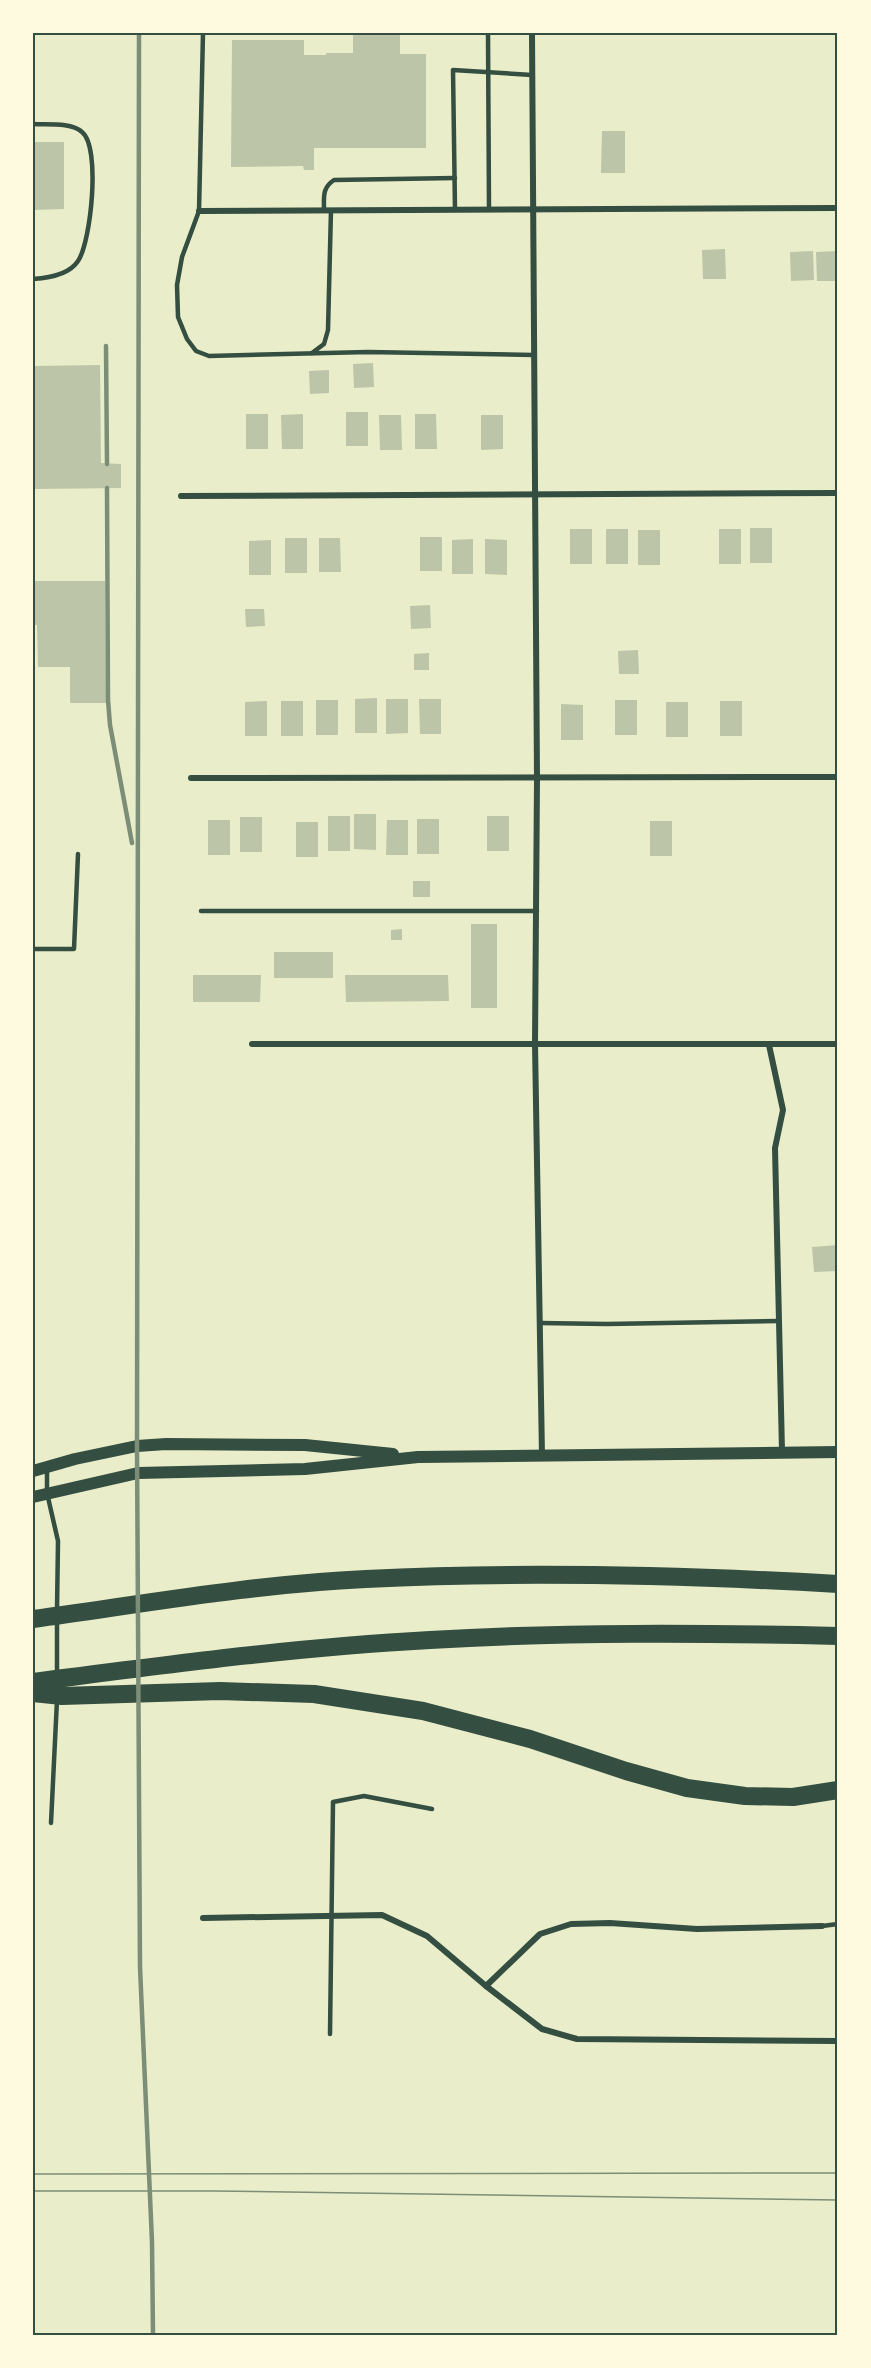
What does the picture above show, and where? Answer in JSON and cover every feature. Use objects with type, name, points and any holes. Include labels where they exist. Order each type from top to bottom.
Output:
[{"type":"highway","points":[[33,1619],[219,1593],[365,1579],[666,1576],[838,1584]]},
{"type":"highway","points":[[33,1682],[221,1657],[430,1640],[573,1634],[680,1633],[838,1636]]},
{"type":"highway","points":[[33,1693],[62,1696],[220,1691],[314,1694],[423,1711],[530,1739],[626,1771],[687,1788],[745,1796],[781,1797],[838,1790]]},
{"type":"main road","points":[[33,1471],[75,1459],[137,1446],[204,1443],[305,1445],[418,1457]]},
{"type":"main road","points":[[33,1497],[138,1473],[305,1469],[418,1457],[838,1452]]},
{"type":"street","points":[[532,33],[537,779],[536,1044],[542,1456]]},
{"type":"street","points":[[200,211],[838,208]]},
{"type":"street","points":[[182,496],[838,493]]},
{"type":"street","points":[[191,778],[838,777]]},
{"type":"street","points":[[252,1044],[838,1044]]},
{"type":"street","points":[[769,1045],[783,1110],[775,1148],[782,1451]]},
{"type":"street","points":[[202,1918],[382,1915],[427,1936],[542,2029],[577,2039],[838,2041]]},
{"type":"street","points":[[486,1986],[540,1934],[571,1924],[610,1923],[697,1929],[822,1926]]},
{"type":"lane","points":[[203,33],[200,211],[182,257],[177,285],[178,317],[187,339],[196,351],[209,356],[368,352],[534,355]]},
{"type":"lane","points":[[488,33],[489,210]]},
{"type":"lane","points":[[455,210],[453,70],[487,74],[532,75]]},
{"type":"lane","points":[[33,124],[66,126],[82,131],[90,142],[93,171],[85,248],[77,262],[63,274],[33,279]]},
{"type":"lane","points":[[312,353],[324,344],[328,330],[328,210],[324,190],[326,185],[334,180],[455,178]]},
{"type":"lane","points":[[33,949],[74,949],[78,854]]},
{"type":"lane","points":[[201,911],[537,911]]},
{"type":"lane","points":[[540,1323],[779,1321]]},
{"type":"lane","points":[[47,1467],[47,1493],[58,1541],[57,1725],[51,1823]]},
{"type":"lane","points":[[330,2034],[333,1802],[364,1796],[432,1809]]},
{"type":"lane","points":[[822,1926],[838,1924]]},
{"type":"building","points":[[353,33],[400,33],[400,54],[426,54],[426,148],[314,148],[314,170],[304,170],[303,166],[231,167],[232,40],[304,40],[304,55],[326,55],[326,53],[353,53]]},
{"type":"building","points":[[602,131],[625,131],[625,173],[601,173]]},
{"type":"building","points":[[33,142],[64,142],[64,209],[33,210]]},
{"type":"building","points":[[725,249],[726,279],[703,279],[702,250]]},
{"type":"building","points":[[813,251],[814,280],[791,281],[790,252]]},
{"type":"building","points":[[838,251],[838,281],[817,281],[816,252]]},
{"type":"building","points":[[373,363],[374,387],[354,388],[353,364]]},
{"type":"building","points":[[100,365],[101,463],[121,464],[121,488],[33,489],[33,366]]},
{"type":"building","points":[[329,370],[329,393],[310,394],[309,371]]},
{"type":"building","points":[[346,412],[368,412],[368,446],[346,446]]},
{"type":"building","points":[[246,414],[268,414],[268,449],[246,449]]},
{"type":"building","points":[[303,414],[303,449],[282,449],[281,415]]},
{"type":"building","points":[[415,414],[436,414],[437,449],[415,449]]},
{"type":"building","points":[[379,415],[401,415],[402,450],[380,450]]},
{"type":"building","points":[[481,415],[503,415],[503,449],[481,450]]},
{"type":"building","points":[[750,528],[772,528],[772,563],[750,563]]},
{"type":"building","points":[[570,529],[592,529],[592,564],[570,564]]},
{"type":"building","points":[[606,529],[628,529],[628,564],[606,564]]},
{"type":"building","points":[[719,529],[741,529],[741,564],[719,564]]},
{"type":"building","points":[[638,530],[660,530],[660,565],[638,565]]},
{"type":"building","points":[[420,537],[442,537],[442,571],[420,571]]},
{"type":"building","points":[[285,538],[307,538],[307,573],[285,573]]},
{"type":"building","points":[[319,538],[340,538],[341,572],[319,572]]},
{"type":"building","points":[[473,539],[473,574],[452,574],[452,540]]},
{"type":"building","points":[[485,539],[507,540],[507,575],[485,574]]},
{"type":"building","points":[[271,540],[271,575],[249,575],[249,541]]},
{"type":"building","points":[[33,581],[105,581],[106,703],[70,703],[70,667],[38,667],[37,625],[33,625]]},
{"type":"building","points":[[430,605],[431,628],[411,629],[410,606]]},
{"type":"building","points":[[245,609],[264,609],[265,626],[246,627]]},
{"type":"building","points":[[638,650],[639,674],[619,674],[618,651]]},
{"type":"building","points":[[429,653],[429,670],[414,670],[414,654]]},
{"type":"building","points":[[377,698],[377,733],[355,733],[355,699]]},
{"type":"building","points":[[386,699],[408,699],[408,733],[386,734]]},
{"type":"building","points":[[419,699],[441,699],[441,734],[420,734]]},
{"type":"building","points":[[316,700],[338,700],[338,735],[316,735]]},
{"type":"building","points":[[615,700],[637,700],[637,735],[615,735]]},
{"type":"building","points":[[267,701],[267,736],[245,736],[245,702]]},
{"type":"building","points":[[281,701],[303,701],[303,736],[281,736]]},
{"type":"building","points":[[720,701],[742,701],[742,736],[720,736]]},
{"type":"building","points":[[666,702],[688,702],[688,737],[666,737]]},
{"type":"building","points":[[561,704],[583,705],[583,740],[561,740]]},
{"type":"building","points":[[354,814],[376,814],[376,850],[354,849]]},
{"type":"building","points":[[328,816],[350,816],[350,851],[328,851]]},
{"type":"building","points":[[487,816],[509,816],[509,851],[487,851]]},
{"type":"building","points":[[240,817],[262,817],[262,852],[240,852]]},
{"type":"building","points":[[417,819],[439,819],[439,854],[417,854]]},
{"type":"building","points":[[208,820],[230,820],[230,855],[208,855]]},
{"type":"building","points":[[387,820],[408,820],[408,855],[386,855]]},
{"type":"building","points":[[650,821],[672,821],[672,856],[650,856]]},
{"type":"building","points":[[296,822],[318,822],[318,857],[296,857]]},
{"type":"building","points":[[413,881],[430,881],[430,897],[413,897]]},
{"type":"building","points":[[471,924],[497,924],[497,1008],[471,1008]]},
{"type":"building","points":[[402,929],[402,940],[391,940],[391,930]]},
{"type":"building","points":[[274,952],[333,952],[333,978],[274,978]]},
{"type":"building","points":[[193,975],[261,975],[260,1002],[193,1002]]},
{"type":"building","points":[[345,975],[448,975],[449,1001],[346,1002]]},
{"type":"building","points":[[838,1245],[838,1271],[814,1272],[812,1247]]},
{"type":"tram line","points":[[33,2174],[838,2173]]},
{"type":"tram line","points":[[33,2191],[214,2191],[838,2200]]},
{"type":"railway","points":[[139,33],[137,1446],[140,1967],[152,2242],[153,2335]]},
{"type":"railway","points":[[106,346],[107,464]]},
{"type":"railway","points":[[107,488],[108,700],[110,725],[132,843]]}]
